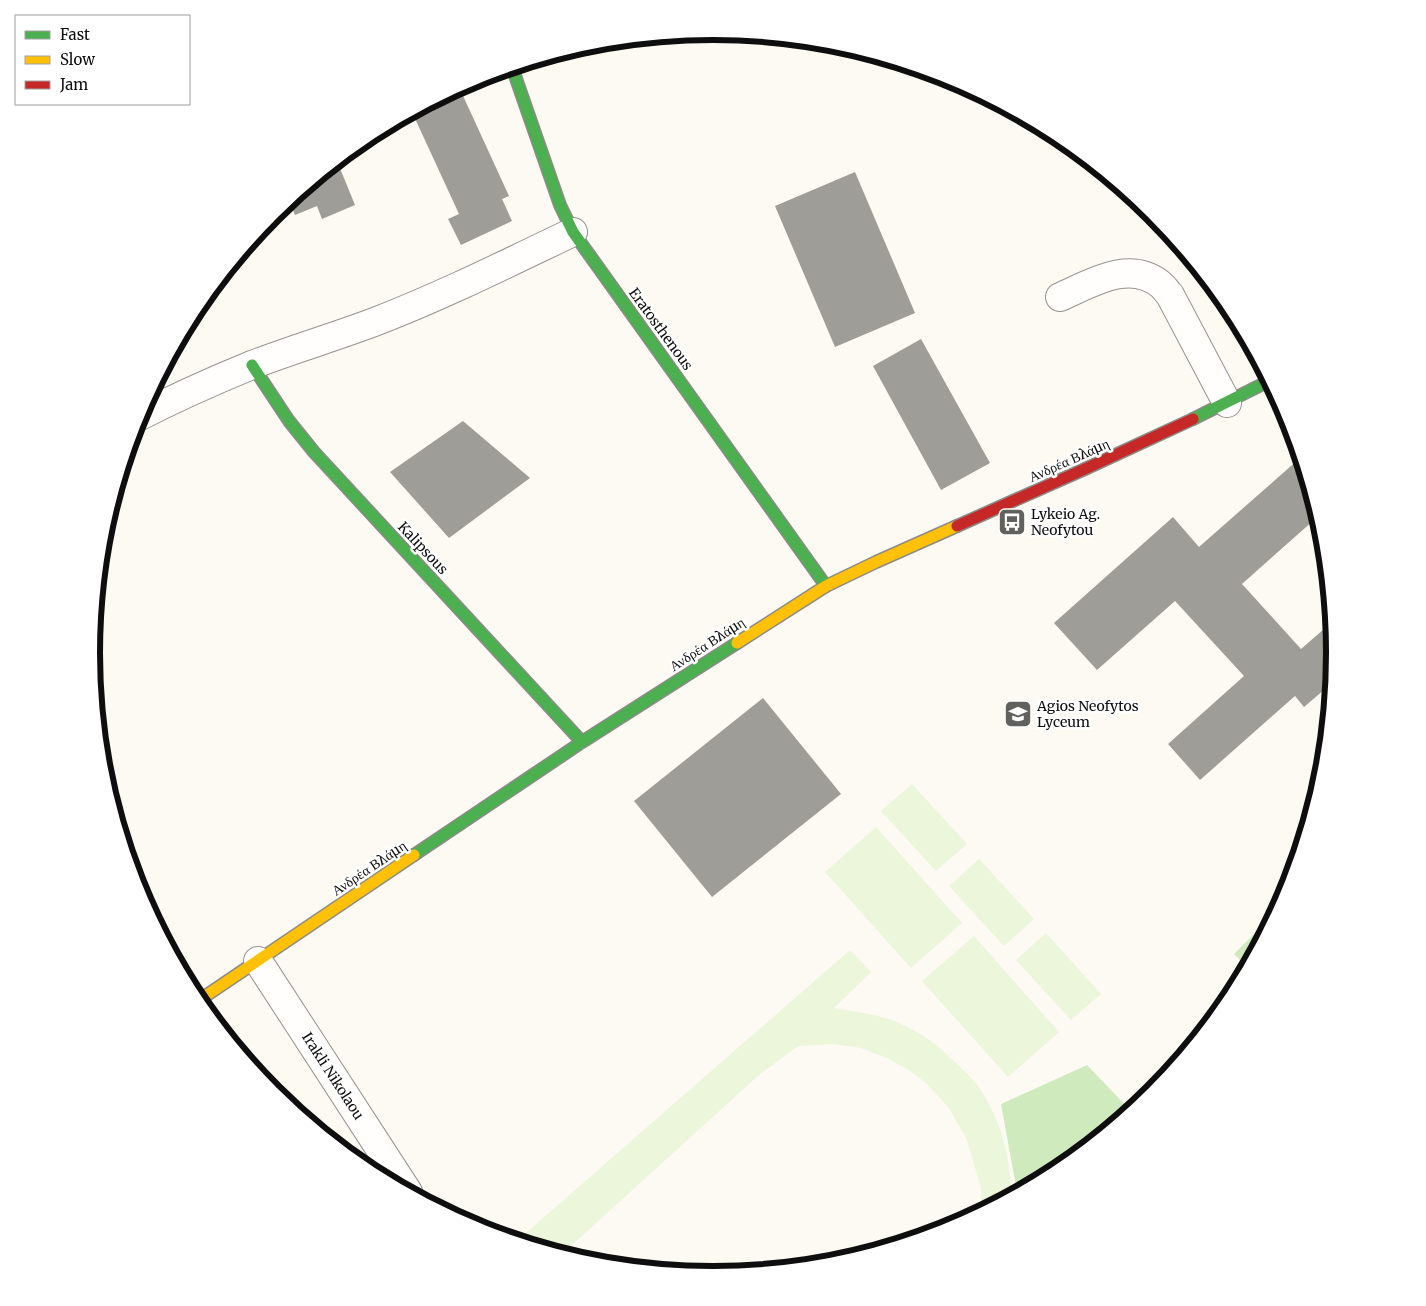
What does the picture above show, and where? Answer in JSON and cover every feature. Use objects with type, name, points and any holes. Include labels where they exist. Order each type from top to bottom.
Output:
[{"type":"street","name":"Eratosthenous","points":[[514,74],[560,205],[573,232],[826,586]]},
{"type":"street","points":[[150,411],[186,393],[252,365],[418,304],[573,232]]},
{"type":"street","points":[[1060,297],[1108,276],[1127,273],[1144,276],[1160,284],[1170,296],[1227,403]]},
{"type":"street","name":"Kalipsous","points":[[252,365],[289,421],[314,452],[582,742]]},
{"type":"street","name":"Ανδρέα Βλάμη","points":[[205,996],[582,742],[826,586],[862,568],[1116,455],[1264,384]]},
{"type":"street","name":"Irakli Nikolaou","points":[[258,961],[393,1176]]},
{"type":"green space","points":[[912,784],[967,844],[936,871],[881,811]]},
{"type":"green space","points":[[876,827],[962,923],[911,968],[825,872]]},
{"type":"green space","points":[[979,859],[1034,919],[1004,946],[949,886]]},
{"type":"green space","points":[[1262,926],[1242,962],[1234,954]]},
{"type":"green space","points":[[1046,933],[1101,994],[1071,1020],[1016,960]]},
{"type":"green space","points":[[974,936],[1059,1032],[1008,1077],[922,981]]},
{"type":"green space","points":[[850,950],[871,972],[834,1008],[882,1017],[897,1022],[922,1035],[950,1057],[976,1083],[985,1096],[998,1123],[1009,1164],[1011,1188],[981,1204],[981,1188],[967,1140],[949,1108],[926,1083],[909,1070],[887,1058],[861,1048],[833,1044],[798,1046],[759,1075],[568,1248],[523,1235]]},
{"type":"green space","points":[[1087,1065],[1126,1106],[1054,1163],[1016,1186],[1001,1104]]},
{"type":"building","points":[[462,94],[509,196],[502,199],[512,221],[461,245],[448,219],[459,214],[415,118]]},
{"type":"building","points":[[340,167],[355,205],[322,219],[317,206],[295,215],[292,208]]},
{"type":"building","points":[[855,172],[915,313],[835,347],[775,206]]},
{"type":"building","points":[[921,339],[990,463],[941,490],[873,366]]},
{"type":"building","points":[[463,421],[530,478],[449,538],[390,472]]},
{"type":"building","points":[[1295,462],[1312,522],[1242,584],[1301,649],[1325,628],[1325,689],[1304,707],[1295,696],[1200,780],[1168,744],[1244,676],[1175,601],[1097,670],[1054,623],[1173,517],[1199,547]]},
{"type":"building","points":[[763,698],[841,794],[712,897],[634,801]]},
{"type":"traffic: fast","points":[[514,74],[560,205],[573,232],[826,586]]},
{"type":"traffic: fast","points":[[252,365],[289,421],[314,452],[582,742]]},
{"type":"traffic: fast","points":[[1193,419],[1264,384]]},
{"type":"traffic: fast","points":[[414,855],[582,742],[737,643]]},
{"type":"traffic: slow","points":[[737,643],[826,586],[957,526]]},
{"type":"traffic: slow","points":[[205,996],[414,855]]},
{"type":"traffic: jam","points":[[957,526],[1193,419]]},
{"type":"place","name":"Lykeio Ag. Neofytou","points":[[1012,522]]},
{"type":"place","name":"Agios Neofytos Lyceum","points":[[1018,714]]}]
